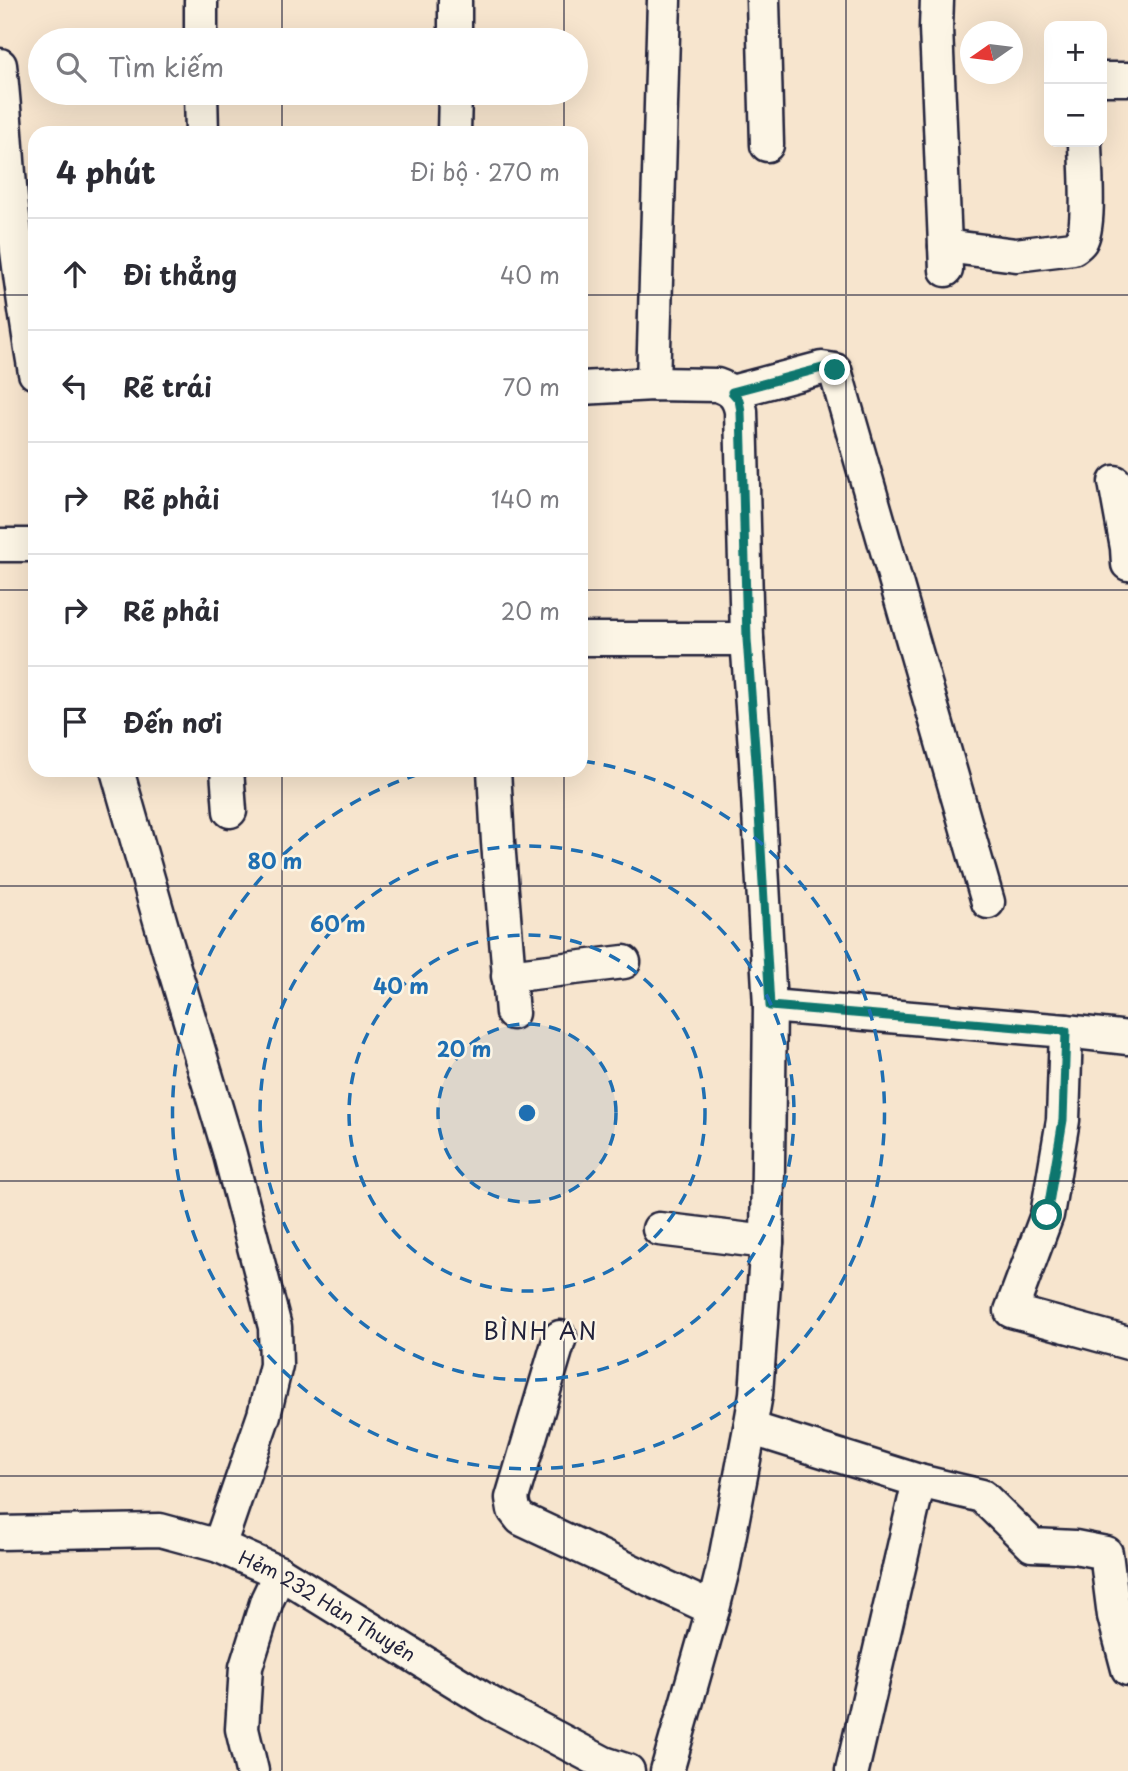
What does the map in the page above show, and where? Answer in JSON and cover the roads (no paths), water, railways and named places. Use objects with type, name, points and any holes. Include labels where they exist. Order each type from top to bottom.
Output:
[{"type":"street","points":[[201,0],[201,28]]},
{"type":"street","points":[[455,0],[455,28]]},
{"type":"street","points":[[653,384],[664,0]]},
{"type":"street","points":[[763,0],[767,145]]},
{"type":"street","points":[[937,0],[945,258],[1073,248],[1080,243],[1087,206],[1084,147]]},
{"type":"street","points":[[0,65],[5,106],[5,196],[28,333]]},
{"type":"street","points":[[1107,79],[1128,79]]},
{"type":"street","points":[[201,105],[202,126]]},
{"type":"street","points":[[454,105],[454,126]]},
{"type":"street","points":[[732,392],[822,368],[835,370],[988,902]]},
{"type":"street","points":[[588,388],[653,384],[717,385],[732,392],[739,400],[741,411],[747,639],[770,1006],[767,1242],[756,1394],[750,1428],[724,1565],[667,1771]]},
{"type":"street","points":[[1115,482],[1128,564]]},
{"type":"street","points":[[0,545],[28,545]]},
{"type":"street","points":[[588,639],[747,639]]},
{"type":"street","points":[[119,777],[229,1151],[275,1327],[276,1365],[264,1415],[219,1546]]},
{"type":"street","points":[[228,777],[230,811]]},
{"type":"street","points":[[494,777],[512,1013]]},
{"type":"street","points":[[508,976],[624,962]]},
{"type":"street","points":[[770,1006],[1128,1038]]},
{"type":"street","points":[[1066,1031],[1063,1120],[1047,1215],[1011,1311],[1128,1343]]},
{"type":"street","points":[[659,1229],[767,1242]]},
{"type":"street","points":[[560,1337],[512,1498],[513,1510],[521,1519],[713,1609]]},
{"type":"street","points":[[750,1428],[919,1481],[982,1496],[1032,1545],[1075,1547],[1106,1553],[1121,1616],[1128,1669]]},
{"type":"street","points":[[852,1771],[919,1481]]},
{"type":"street","name":"Hẻm 232 Hàn Thuyên","points":[[0,1533],[160,1530],[219,1546],[279,1573],[492,1704],[611,1768]]},
{"type":"street","points":[[252,1771],[242,1729],[246,1667],[267,1600],[279,1573]]},
{"type":"district","name":"BÌNH AN","points":[[541,1330]]}]
